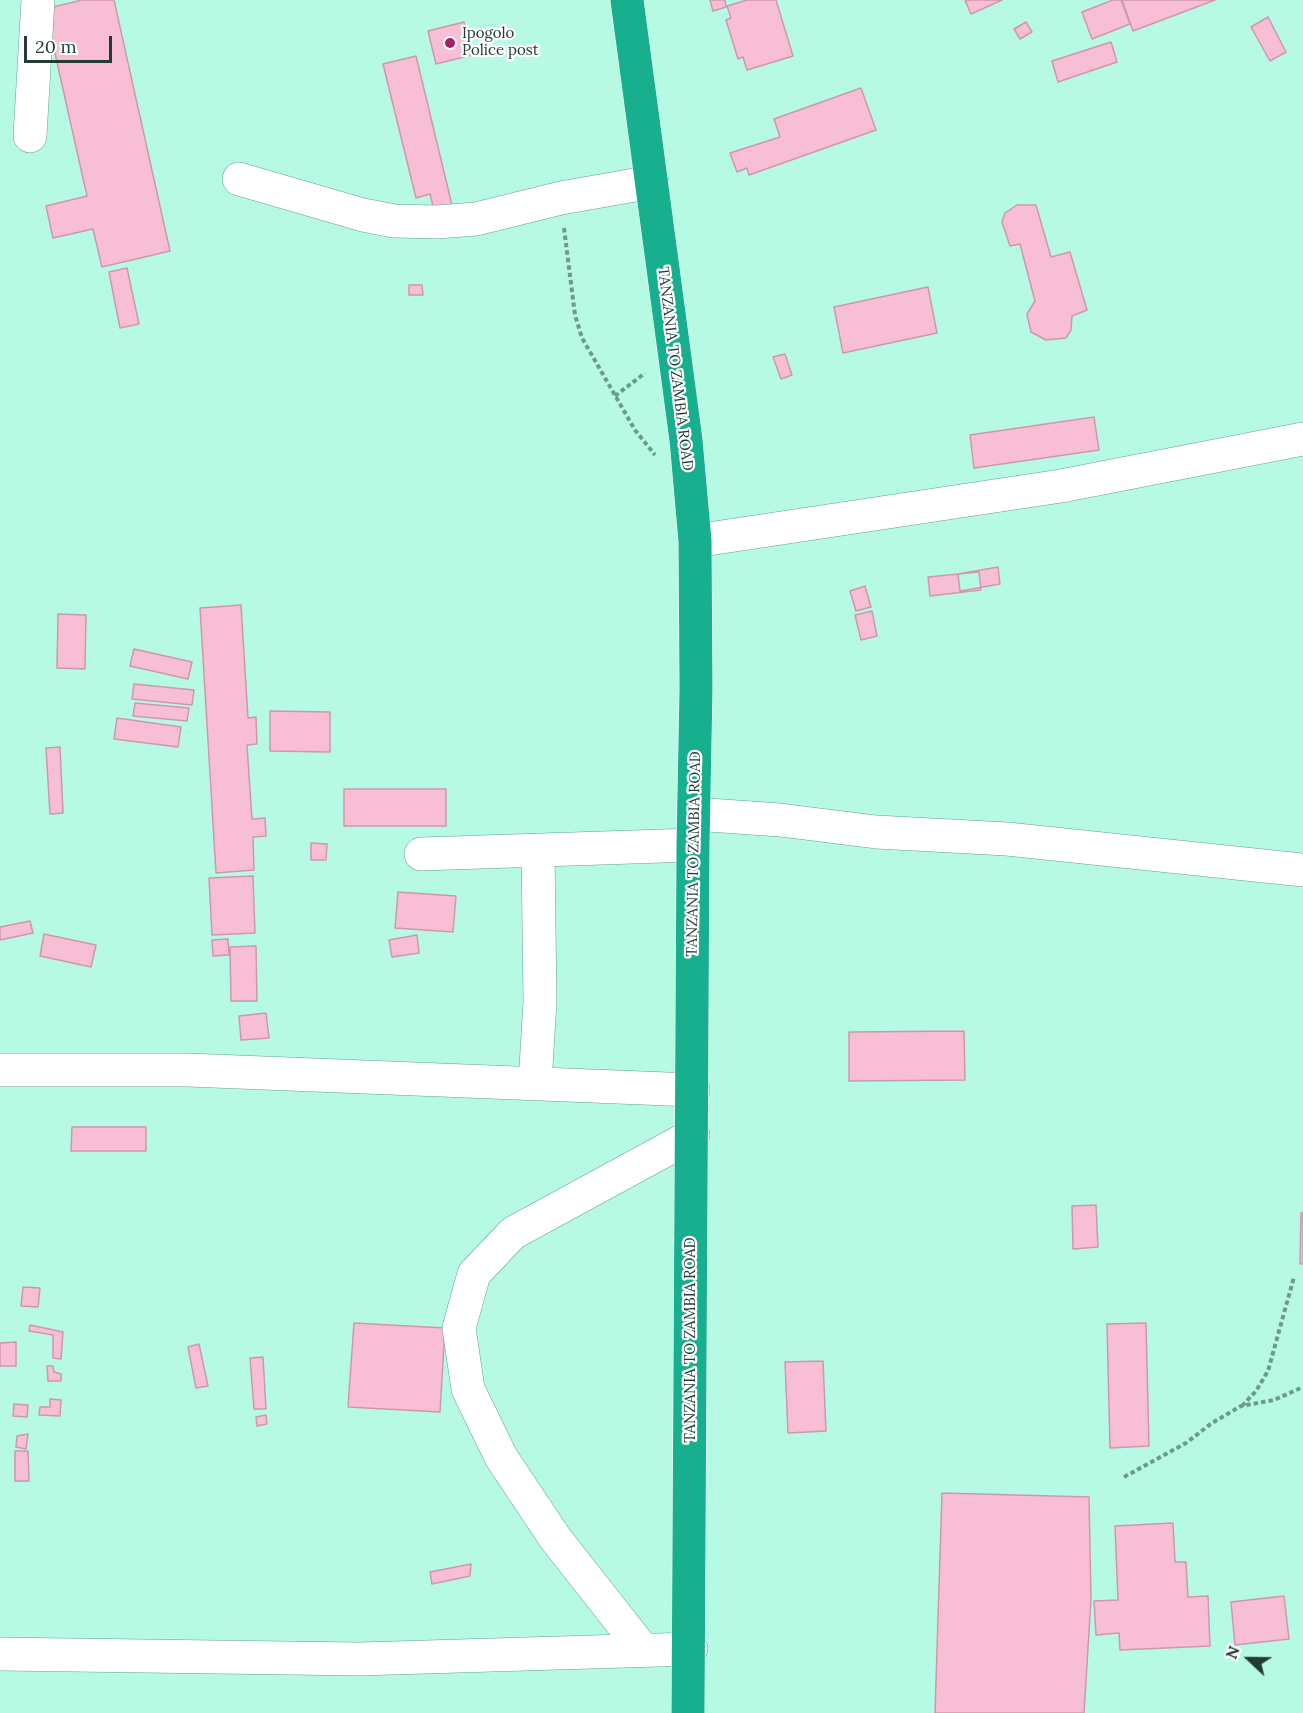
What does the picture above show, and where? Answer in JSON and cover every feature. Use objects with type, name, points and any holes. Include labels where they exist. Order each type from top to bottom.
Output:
[{"type":"highway","name":"TANZANIA TO ZAMBIA ROAD","points":[[627,0],[690,485],[694,541],[691,1649],[688,1713]]},
{"type":"street","points":[[30,136],[38,0]]},
{"type":"street","points":[[239,179],[272,190],[394,220],[437,222],[476,219],[561,198],[652,182]]},
{"type":"street","points":[[694,541],[1061,486],[1303,439]]},
{"type":"street","points":[[421,854],[538,852],[694,829],[780,820],[876,832],[1007,838],[1303,870]]},
{"type":"street","points":[[535,1083],[540,1002],[538,852]]},
{"type":"street","points":[[0,1070],[188,1070],[693,1090]]},
{"type":"street","points":[[643,1650],[555,1538],[501,1457],[468,1389],[459,1328],[474,1274],[513,1233],[693,1135]]},
{"type":"street","points":[[0,1654],[360,1659],[691,1649]]},
{"type":"path","points":[[561,198],[575,315],[582,338],[636,430],[654,454],[690,485]]},
{"type":"path","points":[[1124,1477],[1186,1443],[1212,1423],[1241,1406],[1256,1391],[1268,1371],[1294,1277]]},
{"type":"path","points":[[1241,1406],[1274,1400],[1303,1388]]},
{"type":"building","points":[[82,0],[114,0],[170,251],[102,267],[93,229],[53,238],[46,206],[87,196],[45,9]]},
{"type":"building","points":[[710,0],[725,0],[726,7],[713,11]]},
{"type":"building","points":[[747,0],[776,0],[793,56],[747,70],[743,57],[738,59],[726,20],[731,18],[727,6]]},
{"type":"building","points":[[965,0],[1002,0],[971,14]]},
{"type":"building","points":[[1113,0],[1121,0],[1130,24],[1092,39],[1082,12]]},
{"type":"building","points":[[1122,0],[1215,0],[1133,31]]},
{"type":"building","points":[[1268,17],[1286,52],[1270,61],[1251,27]]},
{"type":"building","name":"Ipogolo Police post","points":[[464,22],[472,55],[436,64],[428,31]]},
{"type":"building","points":[[1026,22],[1032,32],[1020,39],[1014,29]]},
{"type":"building","points":[[1111,42],[1117,62],[1058,82],[1052,61]]},
{"type":"building","points":[[416,56],[452,205],[434,210],[430,194],[416,198],[383,64]]},
{"type":"building","points":[[861,88],[876,130],[749,175],[747,168],[737,172],[730,153],[780,137],[774,119]]},
{"type":"building","points":[[1017,205],[1036,205],[1051,257],[1070,252],[1087,310],[1072,316],[1071,330],[1066,338],[1046,340],[1031,332],[1027,314],[1035,301],[1020,244],[1010,246],[1002,222],[1005,213]]},
{"type":"building","points":[[127,268],[139,324],[120,328],[109,272]]},
{"type":"building","points":[[409,285],[422,285],[423,295],[409,295]]},
{"type":"building","points":[[928,287],[937,333],[843,353],[834,307]]},
{"type":"building","points":[[785,354],[792,375],[781,379],[773,357]]},
{"type":"building","points":[[1094,417],[1099,450],[974,468],[970,435]]},
{"type":"building","points":[[998,567],[1000,584],[960,591],[958,574]]},
{"type":"building","points":[[979,572],[981,590],[930,596],[928,577]]},
{"type":"building","points":[[865,586],[871,607],[856,611],[850,591]]},
{"type":"building","points":[[241,605],[248,718],[256,717],[257,744],[247,745],[252,819],[265,818],[266,836],[253,837],[254,870],[216,873],[200,608]]},
{"type":"building","points":[[872,611],[877,636],[861,640],[855,615]]},
{"type":"building","points":[[58,614],[86,615],[85,669],[57,668]]},
{"type":"building","points":[[134,649],[192,662],[188,679],[130,666]]},
{"type":"building","points":[[134,684],[194,690],[192,705],[132,699]]},
{"type":"building","points":[[135,703],[189,708],[187,721],[133,716]]},
{"type":"building","points":[[270,711],[330,712],[330,752],[270,751]]},
{"type":"building","points":[[117,718],[181,727],[178,747],[114,739]]},
{"type":"building","points":[[60,747],[63,813],[50,814],[46,748]]},
{"type":"building","points":[[344,789],[446,789],[446,826],[344,826]]},
{"type":"building","points":[[311,843],[327,844],[326,860],[311,860]]},
{"type":"building","points":[[253,876],[255,933],[212,935],[209,878]]},
{"type":"building","points":[[398,892],[456,896],[453,932],[395,928]]},
{"type":"building","points":[[30,921],[33,933],[0,940],[0,927]]},
{"type":"building","points":[[44,934],[96,945],[91,967],[40,956]]},
{"type":"building","points":[[417,935],[419,953],[392,957],[389,940]]},
{"type":"building","points":[[228,939],[229,955],[213,956],[212,940]]},
{"type":"building","points":[[256,946],[257,1001],[231,1001],[230,947]]},
{"type":"building","points":[[266,1013],[269,1038],[241,1040],[239,1016]]},
{"type":"building","points":[[964,1031],[965,1080],[849,1081],[849,1032]]},
{"type":"building","points":[[72,1127],[146,1127],[146,1151],[71,1151]]},
{"type":"building","points":[[1096,1205],[1098,1247],[1073,1249],[1072,1206]]},
{"type":"building","points":[[1301,1213],[1303,1213],[1303,1264],[1300,1264]]},
{"type":"building","points":[[23,1287],[40,1288],[38,1307],[21,1306]]},
{"type":"building","points":[[354,1323],[445,1328],[440,1412],[348,1407]]},
{"type":"building","points":[[1146,1323],[1149,1446],[1110,1448],[1107,1324]]},
{"type":"building","points":[[30,1325],[63,1332],[61,1359],[53,1358],[53,1335],[29,1331]]},
{"type":"building","points":[[16,1342],[16,1366],[0,1366],[0,1343]]},
{"type":"building","points":[[199,1344],[208,1386],[196,1388],[188,1347]]},
{"type":"building","points":[[263,1357],[266,1409],[254,1409],[250,1358]]},
{"type":"building","points":[[823,1361],[826,1431],[788,1433],[785,1362]]},
{"type":"building","points":[[47,1366],[53,1366],[54,1372],[61,1374],[61,1381],[48,1381]]},
{"type":"building","points":[[50,1399],[61,1400],[60,1416],[39,1415],[40,1407],[50,1407]]},
{"type":"building","points":[[14,1404],[28,1405],[27,1417],[13,1416]]},
{"type":"building","points":[[266,1415],[267,1424],[257,1426],[256,1417]]},
{"type":"building","points":[[28,1434],[26,1449],[16,1447],[17,1436]]},
{"type":"building","points":[[15,1451],[28,1451],[29,1481],[15,1481]]},
{"type":"building","points":[[942,1493],[1089,1497],[1091,1599],[1084,1713],[935,1713]]},
{"type":"building","points":[[1173,1523],[1175,1562],[1186,1562],[1188,1597],[1208,1596],[1210,1646],[1120,1650],[1119,1633],[1096,1635],[1094,1601],[1118,1600],[1115,1526]]},
{"type":"building","points":[[471,1564],[470,1576],[432,1584],[430,1572]]},
{"type":"building","points":[[1284,1596],[1289,1639],[1235,1645],[1231,1602]]},
{"type":"place","name":"Ipogolo Police post","points":[[450,43]]}]
